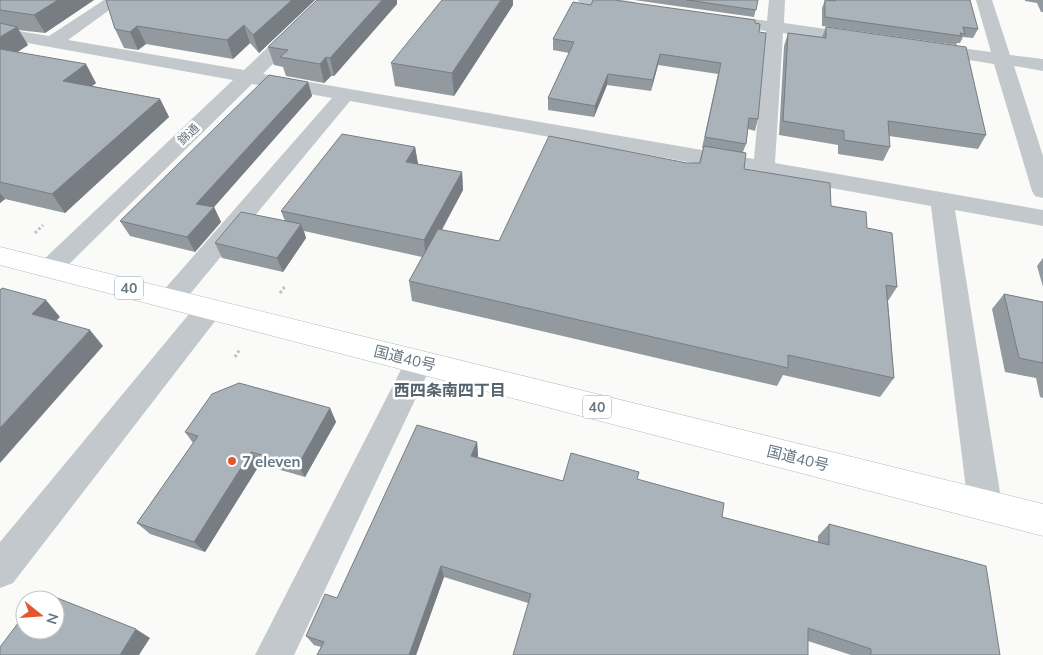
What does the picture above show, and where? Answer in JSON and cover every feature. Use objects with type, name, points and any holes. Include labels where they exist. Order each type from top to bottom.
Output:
[{"type":"highway","name":"国道40号","points":[[0,256],[985,505],[1042,522]]},
{"type":"street","points":[[52,42],[115,0]]},
{"type":"street","name":"錦通","points":[[50,268],[328,0]]},
{"type":"street","points":[[586,0],[642,8]]},
{"type":"street","points":[[764,168],[777,0]]},
{"type":"street","points":[[984,0],[1043,191]]},
{"type":"street","points":[[708,18],[879,42]]},
{"type":"street","points":[[0,33],[1043,218]]},
{"type":"street","points":[[917,47],[1043,65]]},
{"type":"street","points":[[171,299],[346,94]]},
{"type":"street","points":[[942,201],[985,505]]},
{"type":"street","points":[[0,570],[209,309]]},
{"type":"street","points":[[274,655],[419,362]]},
{"type":"building","points":[[0,0],[58,0],[34,15],[0,10]]},
{"type":"building","points":[[106,0],[292,0],[253,35],[244,25],[227,40],[137,26],[130,32],[115,29]]},
{"type":"building","points":[[317,0],[382,0],[330,58],[326,57],[320,64],[280,57],[288,50],[268,47]]},
{"type":"building","points":[[442,0],[501,0],[452,73],[391,63]]},
{"type":"building","points":[[593,0],[614,0],[755,20],[755,23],[760,24],[759,32],[766,33],[758,119],[749,118],[746,144],[705,137],[721,63],[660,54],[653,80],[608,74],[595,106],[548,98],[574,42],[553,39],[573,2],[591,5]]},
{"type":"building","points":[[687,0],[758,0],[756,10]]},
{"type":"building","points":[[825,0],[970,0],[978,29],[963,27],[965,34],[960,33],[961,36],[825,17]]},
{"type":"building","points":[[0,23],[17,27],[0,37]]},
{"type":"building","points":[[826,27],[966,47],[986,135],[888,121],[890,147],[844,140],[844,131],[783,121],[788,33],[826,38]]},
{"type":"building","points":[[0,49],[86,64],[63,81],[160,99],[52,194],[0,182]]},
{"type":"building","points":[[269,75],[308,82],[196,204],[214,207],[187,237],[120,221]]},
{"type":"building","points":[[342,134],[415,147],[406,162],[462,172],[424,240],[281,211]]},
{"type":"building","points":[[549,136],[687,163],[700,163],[704,146],[746,153],[744,169],[830,183],[831,206],[866,212],[867,228],[892,233],[897,287],[886,285],[894,378],[788,355],[788,368],[409,281],[438,229],[499,241]]},
{"type":"building","points":[[241,212],[301,224],[277,258],[215,243]]},
{"type":"building","points":[[2,288],[46,300],[32,314],[90,330],[0,428],[0,290]]},
{"type":"building","points":[[1004,294],[1043,302],[1043,363],[1019,358]]},
{"type":"building","points":[[239,383],[330,408],[298,465],[251,452],[194,542],[137,523],[198,436],[185,432],[212,394]]},
{"type":"building","points":[[417,425],[477,442],[471,456],[563,481],[571,453],[639,472],[637,479],[724,503],[722,517],[829,545],[829,524],[986,566],[1000,655],[871,655],[871,649],[808,628],[808,655],[513,655],[531,594],[441,566],[409,655],[317,655],[324,642],[306,636],[325,594],[337,598]]},
{"type":"building","points":[[65,601],[136,629],[120,655],[0,655],[0,647],[15,627],[15,640],[65,640]]},
{"type":"place","name":"7 eleven","points":[[232,461]]},
{"type":"district","name":"西四条南四丁目","points":[[450,390]]}]
